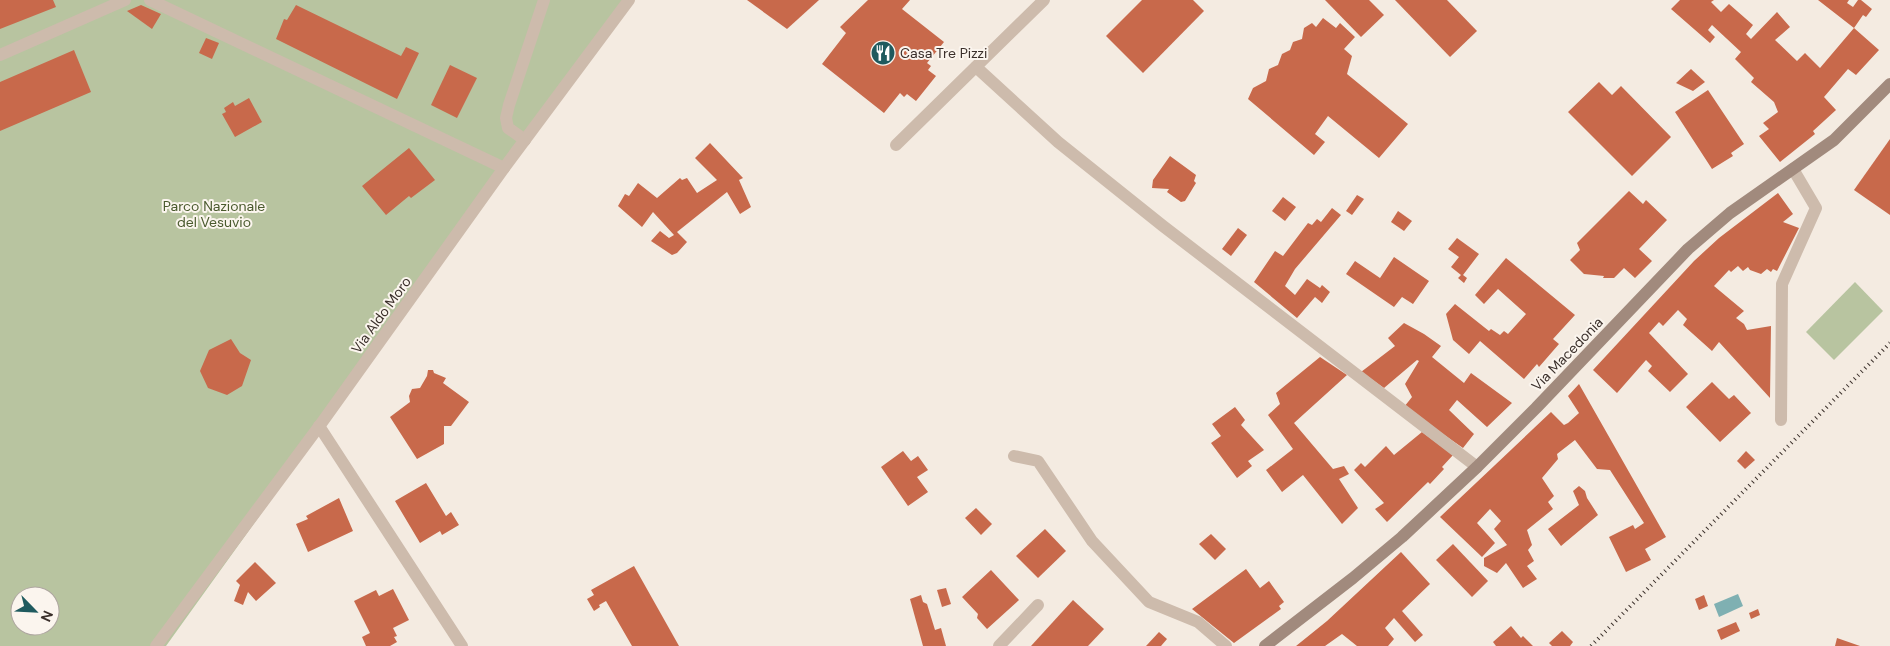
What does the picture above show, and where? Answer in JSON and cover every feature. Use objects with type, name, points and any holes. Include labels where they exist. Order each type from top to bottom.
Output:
[{"type":"main road","name":"Via Macedonia","points":[[1265,646],[1353,578],[1402,537],[1477,467],[1688,250],[1730,213],[1834,140],[1890,84]]},
{"type":"street","points":[[0,55],[125,0]]},
{"type":"street","points":[[150,0],[504,168]]},
{"type":"street","points":[[525,140],[508,128],[506,118],[544,0]]},
{"type":"street","name":"Via Aldo Moro","points":[[156,646],[319,426],[504,168],[629,0]]},
{"type":"street","points":[[896,144],[1044,0]]},
{"type":"street","points":[[976,67],[1058,142],[1163,226],[1477,467]]},
{"type":"street","points":[[1781,420],[1782,284],[1816,208],[1793,169]]},
{"type":"street","points":[[319,426],[462,646]]},
{"type":"street","points":[[1014,456],[1038,461],[1092,541],[1149,602],[1198,622],[1226,646]]},
{"type":"street","points":[[999,646],[1038,605]]},
{"type":"green space","name":"Parco Nazionale del Vesuvio","points":[[0,0],[634,0],[501,180],[166,646],[0,646]]},
{"type":"green space","points":[[1855,282],[1883,311],[1834,360],[1806,332]]},
{"type":"water","points":[[1738,594],[1743,606],[1719,617],[1714,604]]},
{"type":"building","points":[[0,0],[53,0],[56,7],[0,29]]},
{"type":"building","points":[[747,0],[819,0],[787,29]]},
{"type":"building","name":"Casa Tre Pizzi","points":[[868,0],[910,0],[902,9],[944,42],[927,63],[931,66],[928,70],[936,76],[916,101],[907,94],[904,97],[900,93],[884,113],[822,64],[846,33],[840,27]]},
{"type":"building","points":[[1142,0],[1193,0],[1204,11],[1143,73],[1106,36]]},
{"type":"building","points":[[1325,0],[1369,0],[1384,15],[1361,37]]},
{"type":"building","points":[[1395,0],[1447,0],[1477,31],[1450,57]]},
{"type":"building","points":[[1680,0],[1714,0],[1711,2],[1721,12],[1729,4],[1753,25],[1746,34],[1751,39],[1777,12],[1790,27],[1775,40],[1797,61],[1805,53],[1820,68],[1854,28],[1879,50],[1856,75],[1848,69],[1824,97],[1836,110],[1813,131],[1815,134],[1780,162],[1759,136],[1769,129],[1763,123],[1778,112],[1774,102],[1751,82],[1754,78],[1735,59],[1741,52],[1712,25],[1708,30],[1715,37],[1710,43],[1671,9]]},
{"type":"building","points":[[1818,0],[1849,0],[1847,3],[1853,7],[1858,0],[1861,0],[1872,9],[1866,17],[1863,15],[1854,28]]},
{"type":"building","points":[[141,5],[161,14],[152,29],[127,11]]},
{"type":"building","points":[[296,5],[401,56],[406,47],[419,53],[397,99],[276,39],[284,19],[287,20]]},
{"type":"building","points":[[1323,18],[1336,28],[1340,23],[1355,37],[1344,49],[1352,56],[1347,74],[1408,124],[1379,158],[1328,116],[1315,134],[1325,142],[1314,155],[1248,99],[1253,88],[1266,81],[1269,69],[1278,65],[1282,54],[1290,50],[1293,42],[1302,39],[1304,28],[1312,23],[1316,27]]},
{"type":"building","points":[[206,38],[219,43],[212,59],[199,53]]},
{"type":"building","points":[[74,50],[91,92],[0,131],[0,82]]},
{"type":"building","points":[[450,65],[477,78],[457,118],[431,105]]},
{"type":"building","points":[[1691,69],[1705,82],[1693,91],[1676,83]]},
{"type":"building","points":[[1599,82],[1612,95],[1621,86],[1671,137],[1632,176],[1568,112]]},
{"type":"building","points":[[1708,90],[1744,144],[1731,153],[1733,156],[1712,169],[1675,112]]},
{"type":"building","points":[[249,98],[262,122],[235,137],[222,114],[226,112],[224,108],[233,102],[235,106]]},
{"type":"building","points":[[1890,139],[1890,215],[1854,190]]},
{"type":"building","points":[[710,143],[743,178],[739,180],[751,207],[740,214],[727,192],[677,232],[687,242],[677,253],[672,255],[651,241],[660,231],[669,238],[674,235],[653,212],[642,227],[618,206],[625,194],[629,196],[638,183],[657,198],[680,178],[682,180],[687,178],[697,193],[717,180],[695,158]]},
{"type":"building","points":[[409,148],[435,180],[411,198],[409,196],[386,215],[362,186]]},
{"type":"building","points":[[1170,156],[1196,175],[1194,181],[1196,183],[1185,201],[1181,202],[1167,192],[1169,189],[1152,188],[1153,180]]},
{"type":"building","points":[[1629,191],[1643,204],[1646,200],[1667,220],[1639,249],[1652,261],[1635,278],[1624,268],[1614,278],[1584,274],[1570,260],[1580,250],[1577,243]]},
{"type":"building","points":[[1778,193],[1793,214],[1783,222],[1799,228],[1777,271],[1773,269],[1771,272],[1767,269],[1761,274],[1750,270],[1748,267],[1743,271],[1738,266],[1731,272],[1729,270],[1714,286],[1744,311],[1736,318],[1744,324],[1747,330],[1771,326],[1770,398],[1719,342],[1712,351],[1683,325],[1687,319],[1678,310],[1663,326],[1659,322],[1649,333],[1688,374],[1670,392],[1648,371],[1652,366],[1646,360],[1617,393],[1593,370],[1694,261],[1719,238]]},
{"type":"building","points":[[1357,195],[1364,199],[1352,215],[1346,211]]},
{"type":"building","points":[[1283,197],[1296,207],[1285,221],[1272,211]]},
{"type":"building","points":[[1332,208],[1341,215],[1295,269],[1285,286],[1295,295],[1307,279],[1320,288],[1322,285],[1330,292],[1322,303],[1315,297],[1297,318],[1254,282],[1275,251],[1283,256],[1308,223],[1312,225],[1317,219],[1321,222]]},
{"type":"building","points":[[1398,211],[1412,221],[1404,231],[1391,222]]},
{"type":"building","points":[[1238,228],[1247,235],[1231,256],[1222,249]]},
{"type":"building","points":[[1457,238],[1479,254],[1463,275],[1467,278],[1464,283],[1458,278],[1461,275],[1451,267],[1459,257],[1448,249]]},
{"type":"building","points":[[1394,257],[1429,281],[1413,304],[1402,297],[1394,307],[1346,274],[1355,261],[1380,278]]},
{"type":"building","points":[[1506,258],[1575,315],[1553,339],[1559,344],[1539,367],[1537,364],[1524,379],[1480,341],[1469,354],[1453,340],[1446,314],[1455,304],[1489,331],[1491,329],[1500,335],[1504,331],[1508,334],[1526,314],[1498,289],[1484,304],[1475,295]]},
{"type":"building","points":[[1404,323],[1441,346],[1432,357],[1464,383],[1471,373],[1512,403],[1487,427],[1457,400],[1449,410],[1474,434],[1463,448],[1404,407],[1412,397],[1405,384],[1419,361],[1417,360],[1384,388],[1361,372],[1395,346],[1388,338]]},
{"type":"building","points":[[231,339],[240,353],[251,360],[242,386],[227,395],[208,388],[200,371],[209,350]]},
{"type":"building","points":[[1320,357],[1347,375],[1294,423],[1333,469],[1344,466],[1349,474],[1339,479],[1358,508],[1342,524],[1303,475],[1282,492],[1266,470],[1293,449],[1268,415],[1280,404],[1276,393]]},
{"type":"building","points":[[428,370],[433,370],[434,373],[446,378],[443,383],[469,402],[451,426],[444,426],[444,444],[417,459],[390,417],[410,402],[409,396],[412,389],[420,388],[427,376]]},
{"type":"building","points":[[1712,382],[1729,399],[1734,395],[1751,413],[1720,442],[1686,407]]},
{"type":"building","points":[[1579,384],[1666,537],[1645,549],[1651,560],[1626,572],[1609,537],[1633,525],[1635,529],[1644,523],[1610,470],[1597,469],[1575,440],[1557,454],[1558,459],[1542,478],[1554,496],[1548,502],[1553,509],[1527,530],[1532,545],[1528,550],[1534,561],[1527,566],[1537,579],[1523,588],[1506,563],[1497,573],[1484,566],[1484,558],[1507,545],[1494,529],[1501,521],[1490,509],[1477,523],[1495,543],[1482,557],[1440,517],[1551,412],[1564,425],[1579,413],[1568,396]]},
{"type":"building","points":[[1235,407],[1245,420],[1241,425],[1264,450],[1248,461],[1252,466],[1237,478],[1211,443],[1221,436],[1212,424]]},
{"type":"building","points":[[1422,432],[1453,455],[1442,467],[1444,469],[1430,484],[1428,482],[1387,522],[1375,509],[1384,503],[1354,470],[1361,463],[1365,467],[1386,446],[1394,455]]},
{"type":"building","points":[[903,451],[911,461],[918,456],[928,470],[917,477],[928,492],[908,506],[881,467]]},
{"type":"building","points":[[1746,451],[1755,460],[1745,469],[1737,461]]},
{"type":"building","points":[[426,483],[446,516],[451,512],[459,525],[442,535],[440,531],[420,543],[395,501]]},
{"type":"building","points":[[1579,486],[1585,491],[1587,498],[1598,515],[1561,546],[1548,529],[1579,505],[1573,491]]},
{"type":"building","points":[[339,498],[353,531],[308,552],[296,524],[308,519],[306,516]]},
{"type":"building","points":[[976,508],[992,524],[981,535],[965,518]]},
{"type":"building","points":[[1045,529],[1066,551],[1038,578],[1016,556]]},
{"type":"building","points":[[1211,534],[1226,549],[1215,560],[1199,544]]},
{"type":"building","points":[[1453,544],[1488,581],[1472,597],[1436,560]]},
{"type":"building","points":[[1401,552],[1430,584],[1402,611],[1423,635],[1415,642],[1394,618],[1385,628],[1394,639],[1388,646],[1357,646],[1342,634],[1325,646],[1296,646],[1327,621]]},
{"type":"building","points":[[255,562],[276,583],[256,601],[248,592],[243,605],[234,601],[240,585],[236,581]]},
{"type":"building","points":[[634,566],[679,646],[632,646],[606,601],[594,611],[587,599],[594,595],[591,590]]},
{"type":"building","points":[[1246,569],[1260,588],[1269,581],[1284,602],[1279,606],[1281,609],[1234,643],[1192,609]]},
{"type":"building","points":[[991,570],[1019,600],[987,629],[977,618],[978,614],[962,597]]},
{"type":"building","points":[[946,588],[951,604],[942,607],[937,590]]},
{"type":"building","points":[[393,589],[409,620],[393,628],[397,636],[394,637],[397,642],[390,646],[366,646],[362,637],[370,633],[354,601],[376,590],[379,596]]},
{"type":"building","points":[[921,595],[923,602],[927,604],[935,630],[941,628],[946,646],[923,646],[910,599]]},
{"type":"building","points":[[1704,595],[1708,606],[1699,610],[1695,599]]},
{"type":"building","points":[[1073,600],[1104,629],[1088,646],[1031,646]]},
{"type":"building","points":[[1758,609],[1760,615],[1751,619],[1749,613]]},
{"type":"building","points":[[1736,622],[1740,631],[1721,640],[1717,630]]},
{"type":"building","points":[[1511,626],[1521,638],[1523,636],[1533,646],[1496,646],[1493,642]]},
{"type":"building","points":[[1562,631],[1573,642],[1570,646],[1552,646],[1549,643]]},
{"type":"building","points":[[1159,632],[1167,639],[1161,646],[1146,646]]},
{"type":"building","points":[[1837,638],[1860,646],[1835,646]]},
{"type":"railway","points":[[1591,646],[1890,343]]},
{"type":"place","name":"Casa Tre Pizzi","points":[[883,53]]}]
